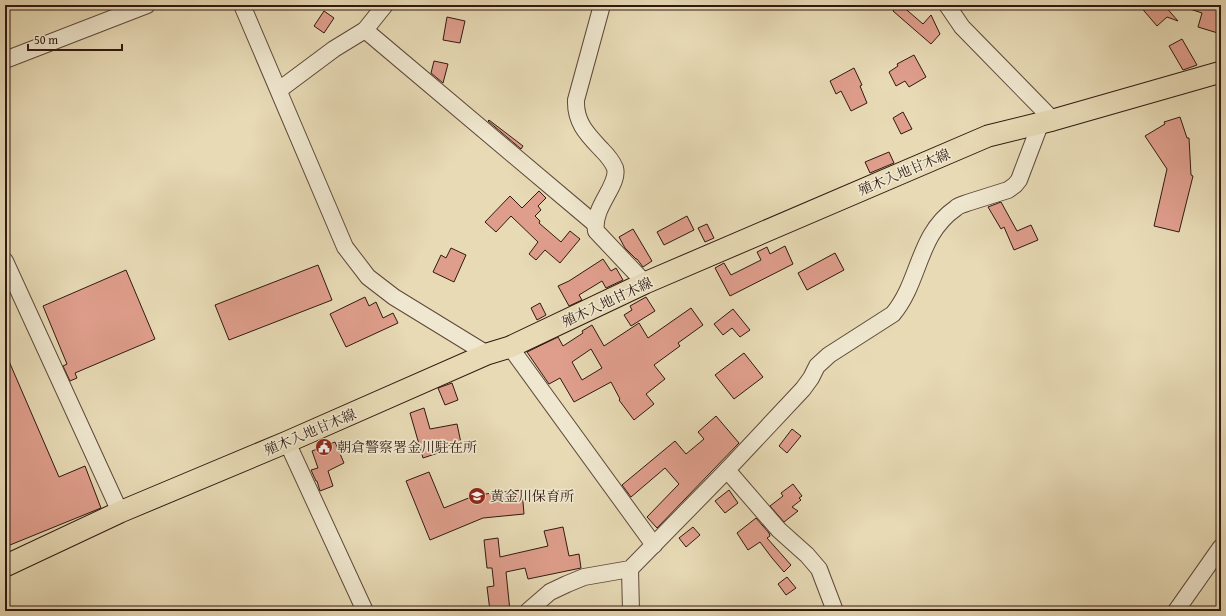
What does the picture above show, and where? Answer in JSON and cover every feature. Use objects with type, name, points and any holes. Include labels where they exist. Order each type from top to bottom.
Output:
[{"type":"main road","name":"殖木入地甘木線","points":[[5,566],[120,512],[287,442],[487,354],[510,347],[645,283],[988,136],[1221,72]]},
{"type":"street","points":[[5,60],[147,5]]},
{"type":"street","points":[[242,5],[345,247],[368,277],[394,298],[487,354]]},
{"type":"street","points":[[279,90],[334,49],[364,30],[385,5]]},
{"type":"street","points":[[602,5],[576,100],[576,111],[581,125],[609,158],[615,168],[614,180],[598,211],[594,223],[596,231],[645,283]]},
{"type":"street","points":[[528,611],[550,592],[584,577],[630,569],[727,470],[803,388],[811,378],[817,366],[829,355],[893,314],[901,305],[910,287],[926,243],[942,220],[956,207],[1008,190],[1015,185],[1047,121],[962,27],[947,5]]},
{"type":"street","points":[[364,30],[594,223]]},
{"type":"street","points":[[5,261],[120,512]]},
{"type":"street","points":[[510,347],[654,545]]},
{"type":"street","points":[[287,442],[365,611]]},
{"type":"street","points":[[727,470],[779,530],[808,555],[819,569],[835,611]]},
{"type":"street","points":[[1176,611],[1221,547]]},
{"type":"street","points":[[630,569],[631,611]]},
{"type":"building","points":[[898,5],[901,5],[923,24],[931,15],[940,34],[931,44],[893,11]]},
{"type":"building","points":[[1139,5],[1164,5],[1178,21],[1167,17],[1157,26]]},
{"type":"building","points":[[1184,5],[1221,5],[1221,34],[1198,27],[1202,13],[1184,7]]},
{"type":"building","points":[[324,11],[334,18],[324,33],[314,26]]},
{"type":"building","points":[[447,17],[465,21],[460,43],[443,40]]},
{"type":"building","points":[[1182,39],[1197,65],[1183,70],[1169,46]]},
{"type":"building","points":[[914,55],[926,77],[909,87],[905,81],[896,86],[889,72],[898,66],[897,64]]},
{"type":"building","points":[[434,61],[448,64],[443,83],[431,73]]},
{"type":"building","points":[[854,68],[862,85],[860,86],[867,103],[851,111],[841,91],[836,94],[830,81]]},
{"type":"building","points":[[903,112],[912,129],[901,134],[893,118]]},
{"type":"building","points":[[1180,117],[1187,138],[1189,138],[1191,175],[1193,176],[1179,232],[1154,226],[1167,169],[1145,136],[1165,124],[1164,122]]},
{"type":"building","points":[[489,120],[523,146],[521,149],[488,121]]},
{"type":"building","points":[[889,152],[894,163],[870,173],[865,162]]},
{"type":"building","points":[[539,191],[546,198],[538,206],[541,210],[535,216],[540,221],[539,223],[561,242],[570,231],[580,239],[560,263],[545,250],[536,260],[529,254],[538,242],[511,216],[496,232],[485,222],[510,196],[522,208]]},
{"type":"building","points":[[1001,202],[1017,231],[1031,225],[1038,240],[1014,250],[1004,227],[1001,229],[988,207]]},
{"type":"building","points":[[687,216],[694,230],[664,245],[657,232]]},
{"type":"building","points":[[707,224],[714,238],[705,242],[698,228]]},
{"type":"building","points":[[633,229],[652,261],[643,267],[625,248],[619,237]]},
{"type":"building","points":[[785,246],[793,264],[730,296],[715,268],[724,263],[731,275],[761,260],[757,252],[767,247],[770,254]]},
{"type":"building","points":[[451,248],[466,255],[454,282],[433,272],[441,255],[446,258]]},
{"type":"building","points":[[835,253],[844,270],[807,290],[798,273]]},
{"type":"building","points":[[603,259],[611,271],[616,268],[623,280],[606,288],[602,281],[579,295],[582,300],[569,306],[558,286],[569,281]]},
{"type":"building","points":[[318,265],[332,300],[229,340],[215,305]]},
{"type":"building","points":[[126,270],[155,339],[75,373],[77,378],[70,381],[63,366],[67,364],[43,306]]},
{"type":"building","points":[[365,297],[369,306],[376,302],[383,318],[393,313],[398,323],[346,347],[330,314]]},
{"type":"building","points":[[646,297],[655,311],[631,326],[624,315],[632,310],[630,306]]},
{"type":"building","points":[[540,303],[546,315],[537,320],[531,308]]},
{"type":"building","points":[[691,308],[703,325],[678,343],[680,346],[654,365],[665,379],[646,394],[654,404],[634,420],[619,400],[620,399],[611,382],[574,402],[560,378],[549,384],[527,352],[558,337],[563,346],[583,333],[582,331],[592,325],[604,346],[639,323],[648,338]],"holes":[[[591,349],[602,368],[582,380],[572,362]]]},
{"type":"building","points":[[733,309],[750,330],[740,337],[732,328],[723,335],[714,324]]},
{"type":"building","points":[[5,352],[59,477],[85,466],[101,508],[5,547]]},
{"type":"building","points":[[744,353],[763,377],[734,399],[715,375]]},
{"type":"building","points":[[452,383],[458,400],[445,405],[438,388]]},
{"type":"building","points":[[424,408],[430,429],[457,424],[461,443],[436,448],[438,453],[423,458],[410,413]]},
{"type":"building","points":[[716,416],[739,443],[657,528],[647,517],[679,484],[665,468],[631,497],[622,485],[675,441],[686,454],[704,439],[698,432]]},
{"type":"building","points":[[792,429],[801,436],[787,453],[779,446]]},
{"type":"building","points":[[335,442],[344,463],[328,471],[333,486],[320,491],[311,470],[318,468],[312,451]]},
{"type":"building","points":[[429,472],[444,508],[476,495],[522,490],[524,514],[483,518],[430,540],[406,481]]},
{"type":"building","points":[[793,484],[802,496],[799,498],[801,500],[792,507],[798,511],[784,522],[770,506],[783,496],[781,493]]},
{"type":"building","points":[[729,490],[738,503],[725,513],[715,501]]},
{"type":"building","points":[[756,518],[769,533],[770,536],[767,538],[791,565],[784,572],[760,542],[748,550],[737,533]]},
{"type":"building","points":[[563,527],[569,556],[579,554],[581,568],[528,579],[525,568],[506,572],[510,611],[490,611],[487,587],[494,586],[492,568],[487,568],[484,540],[498,538],[500,557],[548,546],[544,531]]},
{"type":"building","points":[[693,527],[700,535],[686,547],[679,538]]},
{"type":"building","points":[[787,577],[796,588],[786,595],[778,584]]},
{"type":"place","name":"朝倉警察署金川駐在所","points":[[324,447]]},
{"type":"place","name":"黄金川保育所","points":[[477,496]]}]
